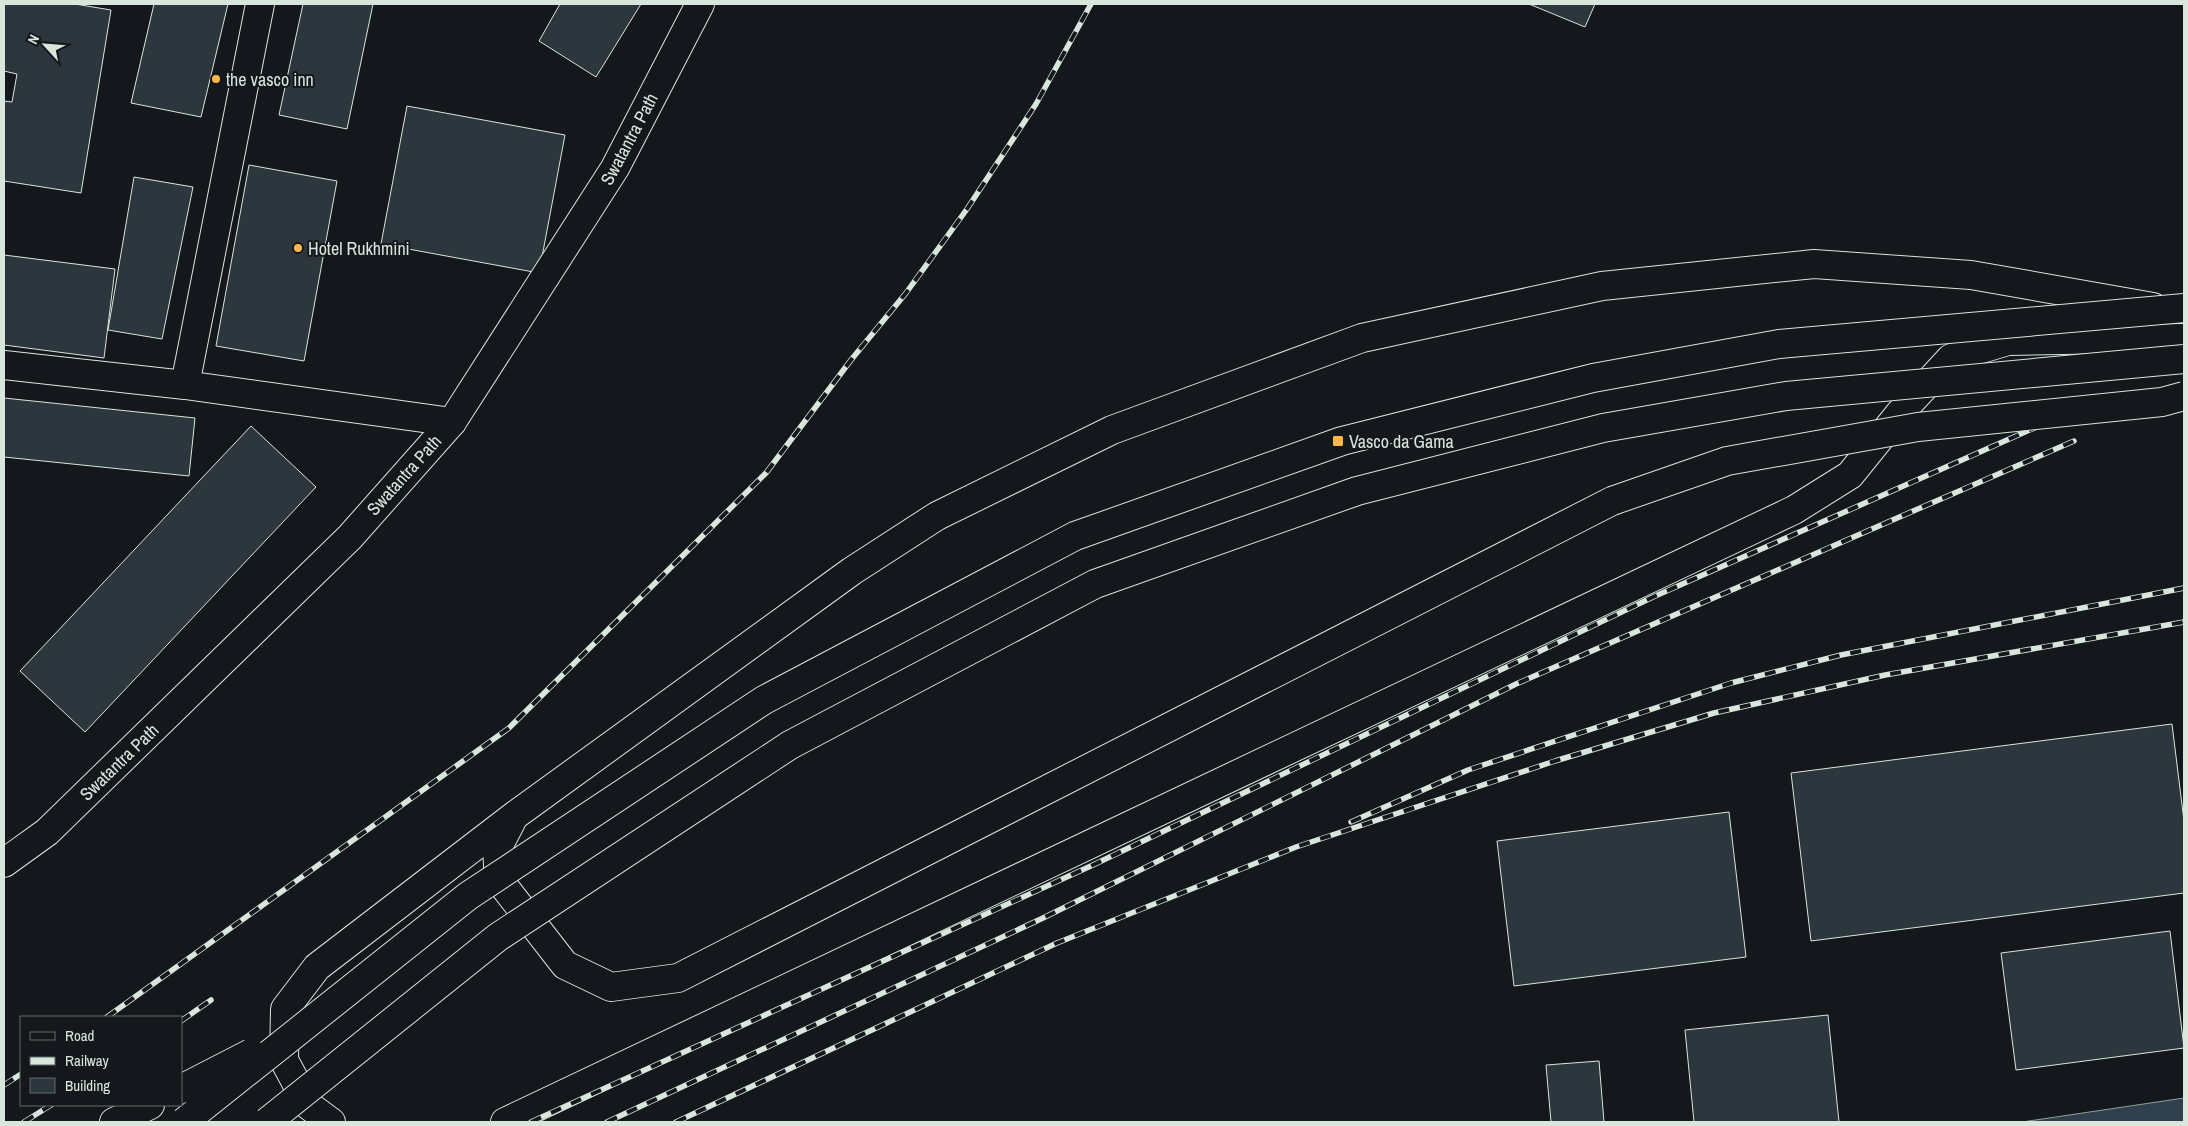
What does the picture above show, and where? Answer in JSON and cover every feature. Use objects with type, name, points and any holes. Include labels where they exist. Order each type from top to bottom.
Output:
[{"type":"main road","points":[[185,385],[260,4]]},
{"type":"main road","name":"Swatantra Path","points":[[4,863],[47,832],[350,537],[452,422],[615,168],[700,4]]},
{"type":"main road","points":[[330,1122],[308,1105],[284,1060],[285,1009],[317,967],[514,816],[852,571],[936,516],[1112,430],[1362,338],[1602,286],[1814,264],[1971,274],[2176,309]]},
{"type":"main road","points":[[184,1122],[468,896],[764,700],[1074,536],[1342,441],[1593,378],[1779,344],[2176,309]]},
{"type":"main road","points":[[505,1122],[1794,510],[1850,475],[1900,413],[1951,358],[2008,341],[2184,338]]},
{"type":"main road","points":[[267,1122],[498,938],[790,745],[1095,584],[1357,491],[1603,428],[1786,396],[2184,359]]},
{"type":"main road","points":[[4,364],[185,385],[452,422]]},
{"type":"main road","points":[[514,816],[497,849],[499,880],[565,965],[611,987],[678,978],[1612,501],[1727,461],[1918,427],[2162,402],[2184,396]]},
{"type":"main road","points":[[182,1088],[302,1028]]},
{"type":"main road","points":[[114,1122],[148,1106]]},
{"type":"water","points":[[2184,1098],[2184,1122],[2022,1122]]},
{"type":"building","points":[[4,4],[75,4],[111,10],[81,193],[4,181],[4,101],[12,102],[17,74],[4,71]]},
{"type":"building","points":[[154,4],[228,4],[201,117],[131,103]]},
{"type":"building","points":[[303,4],[373,4],[347,129],[279,115]]},
{"type":"building","points":[[560,4],[641,4],[596,77],[539,41]]},
{"type":"building","points":[[1529,4],[1595,4],[1585,27]]},
{"type":"building","points":[[407,106],[565,135],[539,273],[381,244]]},
{"type":"building","points":[[249,165],[337,181],[304,361],[216,346]]},
{"type":"building","points":[[134,177],[193,187],[162,339],[108,330]]},
{"type":"building","points":[[4,255],[115,269],[104,358],[4,345]]},
{"type":"building","points":[[4,398],[195,418],[189,476],[4,457]]},
{"type":"building","points":[[251,426],[316,487],[85,732],[20,671]]},
{"type":"building","points":[[2172,724],[2184,821],[2184,893],[1811,941],[1791,773]]},
{"type":"building","points":[[1729,812],[1746,957],[1514,986],[1497,841]]},
{"type":"building","points":[[2170,931],[2184,1048],[2016,1070],[2001,953]]},
{"type":"building","points":[[1828,1015],[1839,1122],[1694,1122],[1685,1030]]},
{"type":"building","points":[[1599,1061],[1604,1122],[1551,1122],[1546,1065]]},
{"type":"railway","points":[[108,1016],[509,728],[766,473],[851,360],[906,293],[967,209],[1036,104],[1091,4]]},
{"type":"railway","points":[[531,1122],[1093,865],[1653,597],[2068,413]]},
{"type":"railway","points":[[607,1122],[1043,918],[1516,684],[2074,441]]},
{"type":"railway","points":[[1351,822],[1468,770],[1731,683],[1841,655],[2184,588]]},
{"type":"railway","points":[[676,1122],[1057,943],[1296,847],[1555,761],[1714,713],[1885,675],[2184,622]]},
{"type":"railway","points":[[182,1020],[211,1000]]},
{"type":"railway","points":[[4,1085],[20,1075]]},
{"type":"railway","points":[[24,1122],[49,1106]]},
{"type":"place","name":"the vasco inn","points":[[216,79]]},
{"type":"place","name":"Hotel Rukhmini","points":[[298,248]]},
{"type":"place","name":"Vasco da Gama","points":[[1338,441]]}]
